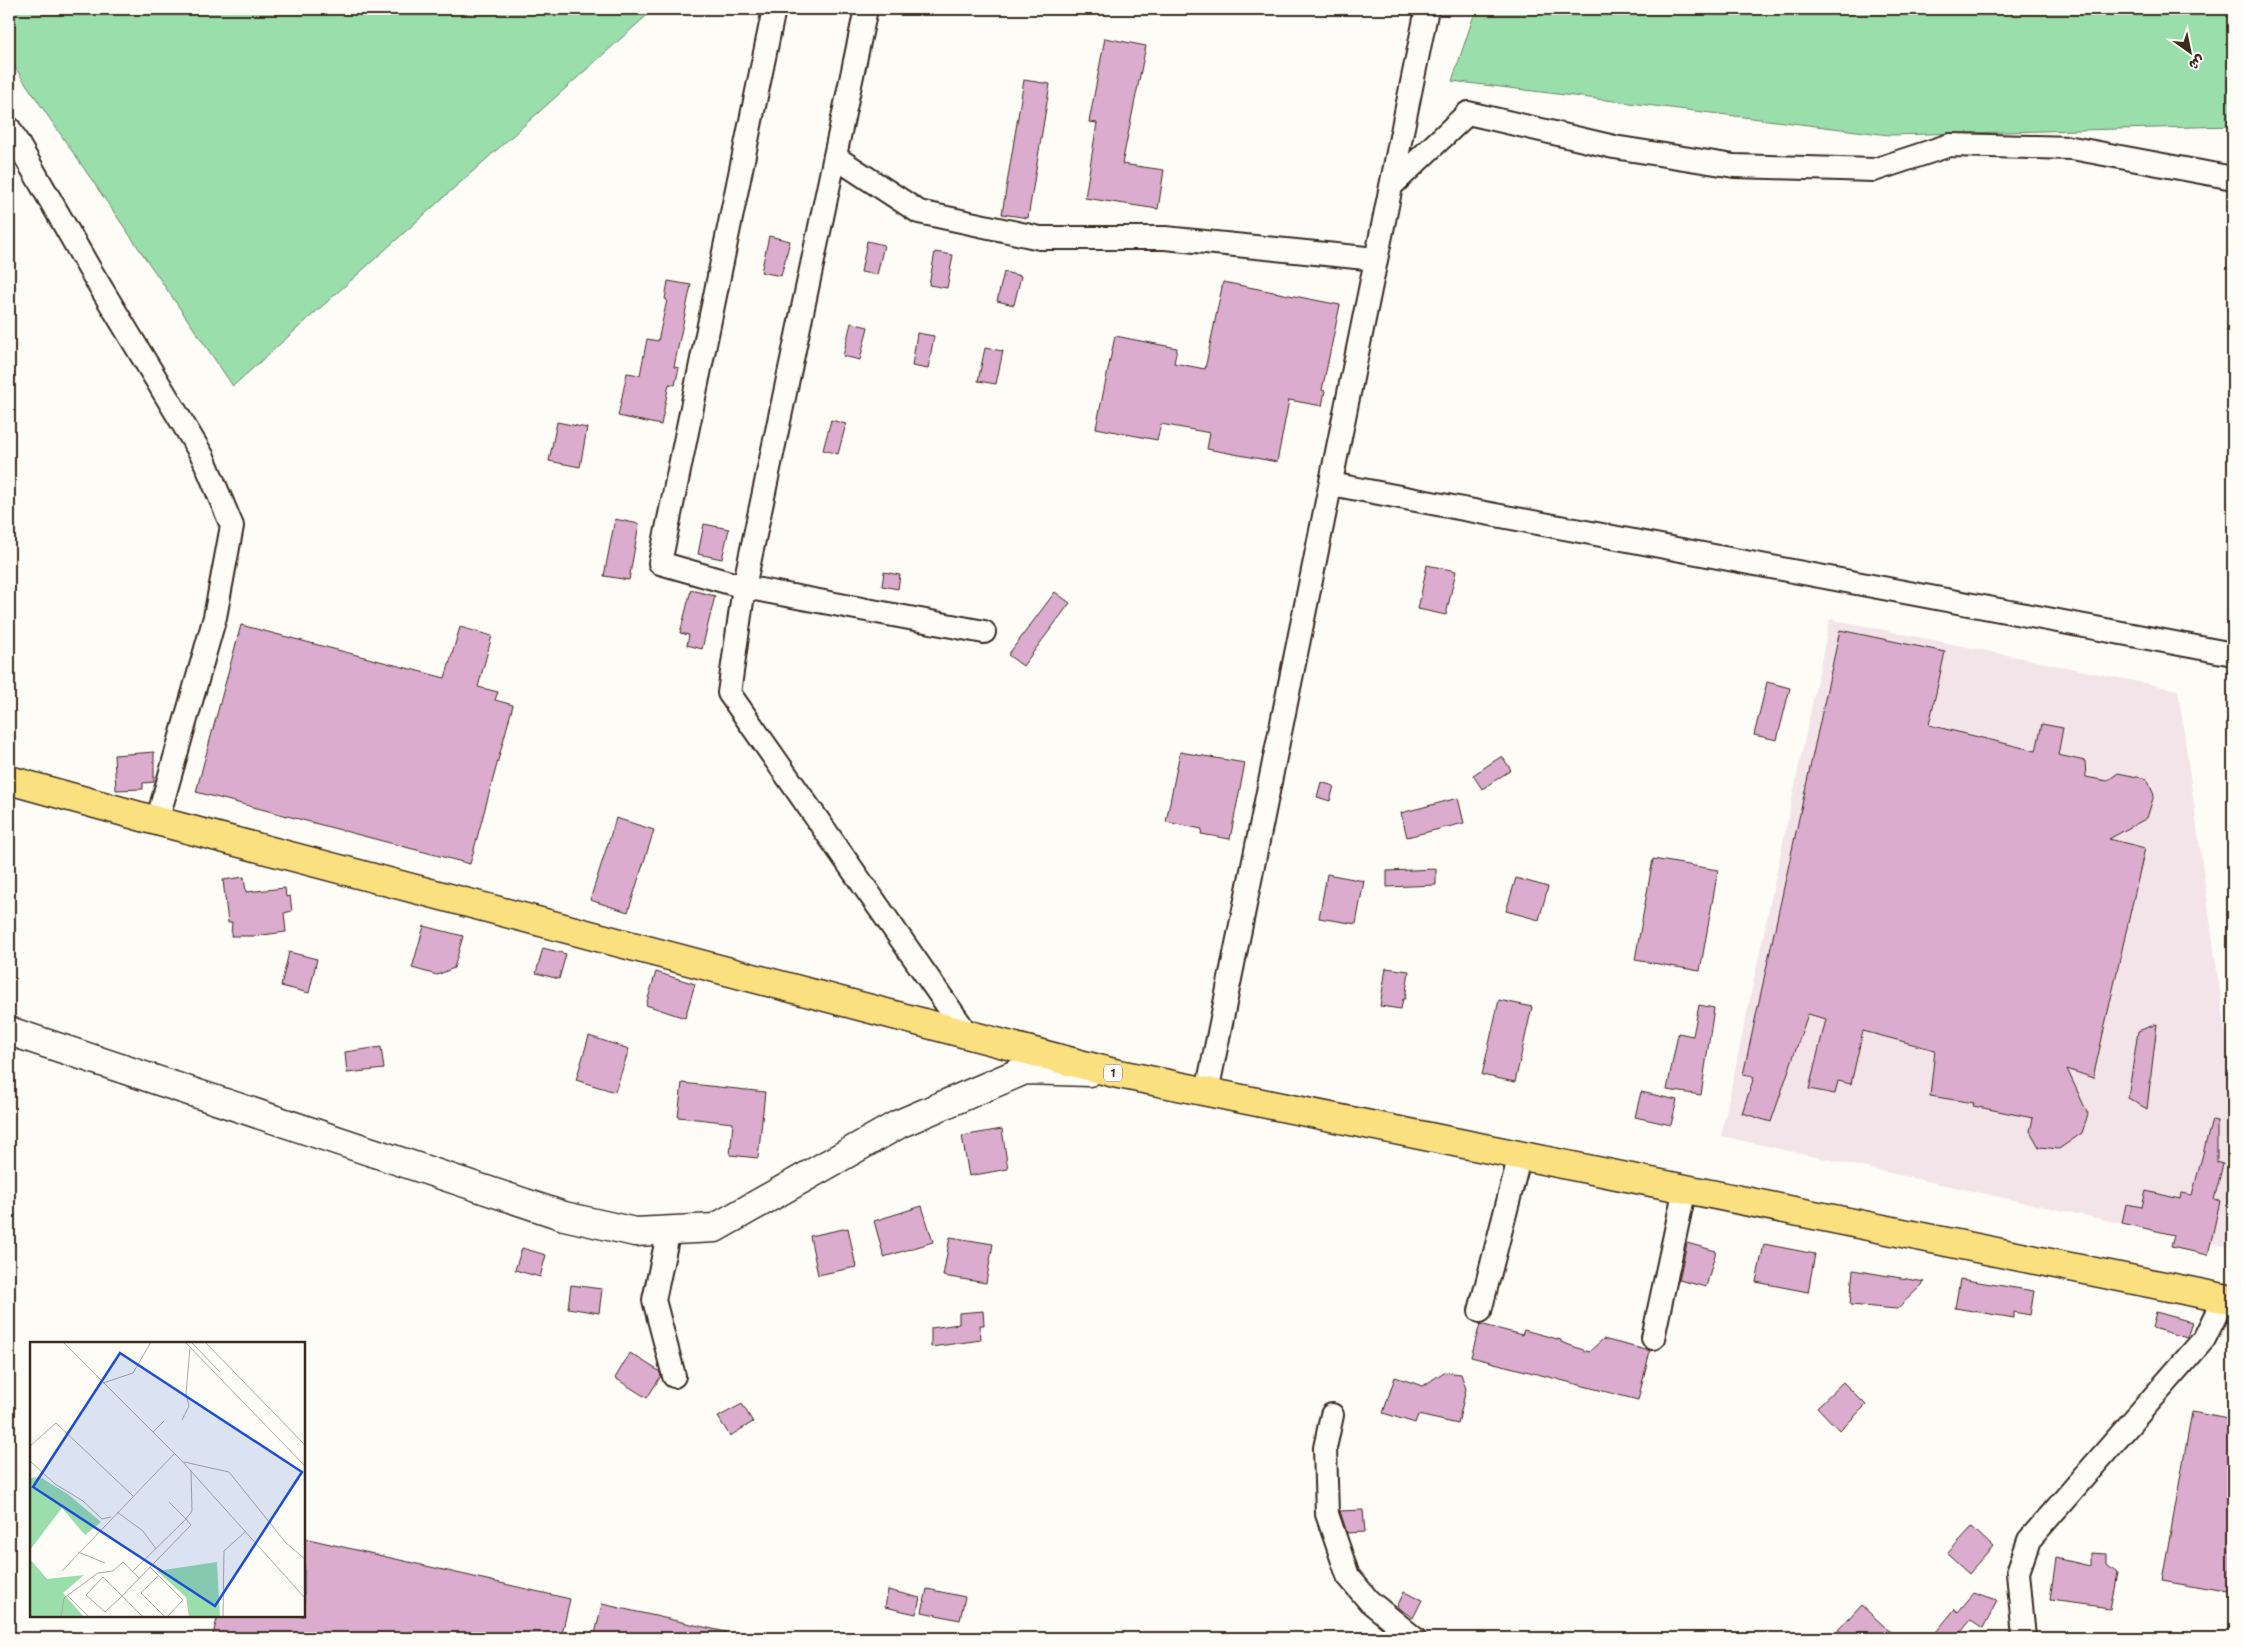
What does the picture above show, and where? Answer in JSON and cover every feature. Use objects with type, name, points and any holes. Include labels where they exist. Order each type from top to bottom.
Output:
[{"type":"main road","name":"1","points":[[9,780],[157,822],[1114,1073],[2229,1299]]},
{"type":"street","points":[[774,9],[660,563],[744,587],[984,632]]},
{"type":"street","points":[[866,9],[744,587],[730,693],[968,1035]]},
{"type":"street","points":[[1207,1092],[1426,9]]},
{"type":"street","points":[[1391,186],[1468,113],[1614,147],[1734,166],[1874,170],[1950,145],[2063,147],[2233,178]]},
{"type":"street","points":[[9,128],[89,268],[203,456],[232,526],[215,618],[157,822]]},
{"type":"street","points":[[834,158],[919,212],[1040,238],[1165,238],[1376,259]]},
{"type":"street","points":[[1331,484],[2233,654]]},
{"type":"street","points":[[9,1031],[564,1216],[635,1232],[715,1228],[899,1124],[1025,1070],[1114,1073]]},
{"type":"street","points":[[1480,1312],[1520,1155]]},
{"type":"street","points":[[1653,1338],[1685,1188]]},
{"type":"street","points":[[669,1230],[654,1300],[674,1376]]},
{"type":"street","points":[[2024,1638],[2018,1572],[2029,1540],[2204,1339],[2229,1299]]},
{"type":"street","points":[[1332,1415],[1325,1448],[1327,1514],[1348,1576],[1369,1601],[1414,1638]]},
{"type":"shaded area","points":[[1830,619],[2178,690],[2233,1085],[2233,1248],[1721,1136]]},
{"type":"green space","points":[[9,9],[654,9],[233,386],[9,59]]},
{"type":"green space","points":[[1476,9],[2233,9],[2233,126],[1889,135],[1452,81]]},
{"type":"building","points":[[1105,38],[1146,46],[1122,164],[1164,170],[1158,209],[1085,198],[1097,123],[1089,122]]},
{"type":"building","points":[[1024,80],[1050,84],[1028,218],[1002,214]]},
{"type":"building","points":[[769,236],[790,241],[781,276],[761,272]]},
{"type":"building","points":[[867,241],[884,245],[877,275],[861,272]]},
{"type":"building","points":[[935,252],[953,255],[947,288],[929,285]]},
{"type":"building","points":[[1004,272],[1021,276],[1014,305],[997,301]]},
{"type":"building","points":[[668,281],[691,285],[674,367],[679,368],[675,385],[669,384],[661,425],[618,416],[627,373],[640,375],[647,339],[658,341],[667,300],[665,299]]},
{"type":"building","points":[[1223,282],[1340,305],[1322,390],[1325,391],[1322,406],[1289,400],[1277,462],[1207,449],[1210,433],[1161,424],[1157,440],[1096,428],[1115,336],[1177,348],[1174,363],[1205,369]]},
{"type":"building","points":[[851,323],[868,327],[860,360],[843,356]]},
{"type":"building","points":[[917,333],[934,336],[928,369],[912,366]]},
{"type":"building","points":[[985,348],[1003,351],[996,384],[978,381]]},
{"type":"building","points":[[831,420],[846,424],[838,454],[823,450]]},
{"type":"building","points":[[557,422],[587,428],[580,467],[549,461]]},
{"type":"building","points":[[615,519],[639,524],[629,580],[604,576]]},
{"type":"building","points":[[704,524],[729,529],[722,559],[698,554]]},
{"type":"building","points":[[1427,565],[1456,571],[1446,615],[1418,609]]},
{"type":"building","points":[[884,572],[900,575],[898,589],[882,586]]},
{"type":"building","points":[[691,590],[715,596],[702,649],[687,645],[689,635],[680,633]]},
{"type":"building","points":[[1055,592],[1070,603],[1023,666],[1008,655]]},
{"type":"building","points":[[241,625],[445,678],[460,627],[492,636],[478,687],[498,692],[495,700],[513,705],[470,864],[196,792]]},
{"type":"building","points":[[1840,630],[1945,652],[1929,725],[2036,751],[2042,724],[2063,728],[2058,755],[2085,761],[2086,777],[2107,781],[2118,773],[2147,779],[2154,795],[2147,818],[2109,839],[2145,848],[2093,1078],[2067,1069],[2088,1114],[2082,1133],[2059,1149],[2039,1147],[2030,1131],[2033,1118],[1973,1106],[1974,1103],[1930,1096],[1935,1050],[1863,1031],[1851,1084],[1838,1081],[1835,1094],[1809,1089],[1826,1019],[1808,1014],[1771,1122],[1742,1113],[1754,1077],[1743,1075]]},
{"type":"building","points":[[1767,682],[1790,688],[1777,740],[1754,735]]},
{"type":"building","points":[[154,752],[154,782],[143,783],[143,789],[116,790],[114,755]]},
{"type":"building","points":[[1180,752],[1245,763],[1230,839],[1201,834],[1202,829],[1166,822]]},
{"type":"building","points":[[1502,756],[1511,770],[1482,789],[1473,775]]},
{"type":"building","points":[[1321,782],[1334,786],[1330,801],[1317,797]]},
{"type":"building","points":[[1458,798],[1464,823],[1407,837],[1401,813]]},
{"type":"building","points":[[616,818],[654,830],[628,912],[590,900]]},
{"type":"building","points":[[1653,859],[1718,870],[1700,971],[1635,960]]},
{"type":"building","points":[[1436,869],[1436,885],[1387,887],[1387,871]]},
{"type":"building","points":[[1327,874],[1364,881],[1356,924],[1319,918]]},
{"type":"building","points":[[244,877],[246,892],[285,888],[286,897],[290,896],[292,911],[284,913],[286,932],[254,936],[231,936],[232,922],[228,923],[223,880]]},
{"type":"building","points":[[1516,878],[1548,887],[1539,920],[1506,911]]},
{"type":"building","points":[[424,926],[463,936],[454,968],[437,975],[412,968]]},
{"type":"building","points":[[543,948],[566,954],[559,979],[536,973]]},
{"type":"building","points":[[289,952],[317,959],[309,993],[281,986]]},
{"type":"building","points":[[1386,968],[1409,971],[1405,999],[1403,999],[1401,1009],[1380,1006]]},
{"type":"building","points":[[656,972],[695,984],[685,1018],[646,1005]]},
{"type":"building","points":[[1499,1000],[1532,1007],[1515,1082],[1482,1075]]},
{"type":"building","points":[[1699,1005],[1714,1008],[1701,1095],[1667,1090],[1678,1033],[1693,1036]]},
{"type":"building","points":[[2157,1024],[2147,1109],[2128,1098],[2138,1031]]},
{"type":"building","points":[[589,1036],[629,1049],[615,1092],[576,1080]]},
{"type":"building","points":[[381,1047],[384,1069],[347,1073],[345,1052]]},
{"type":"building","points":[[682,1083],[765,1092],[758,1158],[730,1155],[733,1123],[678,1117]]},
{"type":"building","points":[[1641,1092],[1677,1100],[1671,1125],[1635,1117]]},
{"type":"building","points":[[2212,1120],[2217,1121],[2217,1162],[2223,1164],[2214,1200],[2220,1201],[2208,1255],[2171,1247],[2174,1235],[2122,1223],[2126,1204],[2142,1207],[2146,1191],[2180,1199],[2181,1193],[2192,1195]]},
{"type":"building","points":[[1002,1129],[1008,1169],[969,1176],[962,1136]]},
{"type":"building","points":[[922,1206],[933,1242],[884,1257],[874,1221]]},
{"type":"building","points":[[848,1228],[856,1267],[818,1275],[810,1236]]},
{"type":"building","points":[[950,1237],[993,1244],[986,1283],[943,1276]]},
{"type":"building","points":[[1687,1243],[1716,1251],[1706,1287],[1679,1280]]},
{"type":"building","points":[[1764,1244],[1815,1254],[1808,1292],[1756,1282]]},
{"type":"building","points":[[522,1248],[546,1255],[540,1277],[515,1270]]},
{"type":"building","points":[[1853,1270],[1925,1282],[1897,1309],[1850,1305]]},
{"type":"building","points":[[1960,1279],[2034,1291],[2030,1315],[2014,1312],[2014,1318],[1955,1308]]},
{"type":"building","points":[[571,1285],[602,1289],[599,1313],[568,1308]]},
{"type":"building","points":[[983,1311],[984,1325],[980,1325],[981,1340],[931,1347],[931,1328],[959,1324],[959,1313]]},
{"type":"building","points":[[2156,1312],[2192,1322],[2187,1338],[2152,1328]]},
{"type":"building","points":[[1480,1324],[1522,1335],[1524,1330],[1561,1340],[1561,1342],[1589,1352],[1603,1339],[1650,1351],[1638,1400],[1471,1357]]},
{"type":"building","points":[[630,1353],[659,1371],[661,1376],[647,1398],[615,1378]]},
{"type":"building","points":[[1444,1372],[1461,1374],[1466,1389],[1458,1424],[1418,1415],[1415,1423],[1383,1413],[1395,1377],[1423,1386]]},
{"type":"building","points":[[1843,1382],[1866,1405],[1840,1431],[1817,1407]]},
{"type":"building","points":[[742,1404],[753,1422],[730,1436],[718,1417]]},
{"type":"building","points":[[2192,1412],[2233,1420],[2233,1593],[2162,1581]]},
{"type":"building","points":[[1363,1510],[1365,1532],[1347,1533],[1340,1511]]},
{"type":"building","points":[[1972,1527],[1993,1547],[1969,1574],[1947,1554]]},
{"type":"building","points":[[305,1538],[570,1599],[561,1638],[212,1638],[218,1617],[305,1617]]},
{"type":"building","points":[[2090,1553],[2107,1554],[2107,1565],[2117,1573],[2110,1608],[2050,1600],[2056,1558],[2090,1566]]},
{"type":"building","points":[[927,1589],[965,1597],[960,1620],[922,1612]]},
{"type":"building","points":[[888,1590],[920,1598],[916,1614],[885,1607]]},
{"type":"building","points":[[1404,1592],[1422,1600],[1413,1618],[1397,1607]]},
{"type":"building","points":[[1974,1593],[1997,1601],[1983,1628],[1971,1620],[1956,1638],[1931,1638],[1955,1609],[1958,1612]]},
{"type":"building","points":[[602,1604],[726,1632],[725,1638],[594,1638]]},
{"type":"building","points":[[1861,1605],[1897,1638],[1847,1638],[1838,1630]]}]
